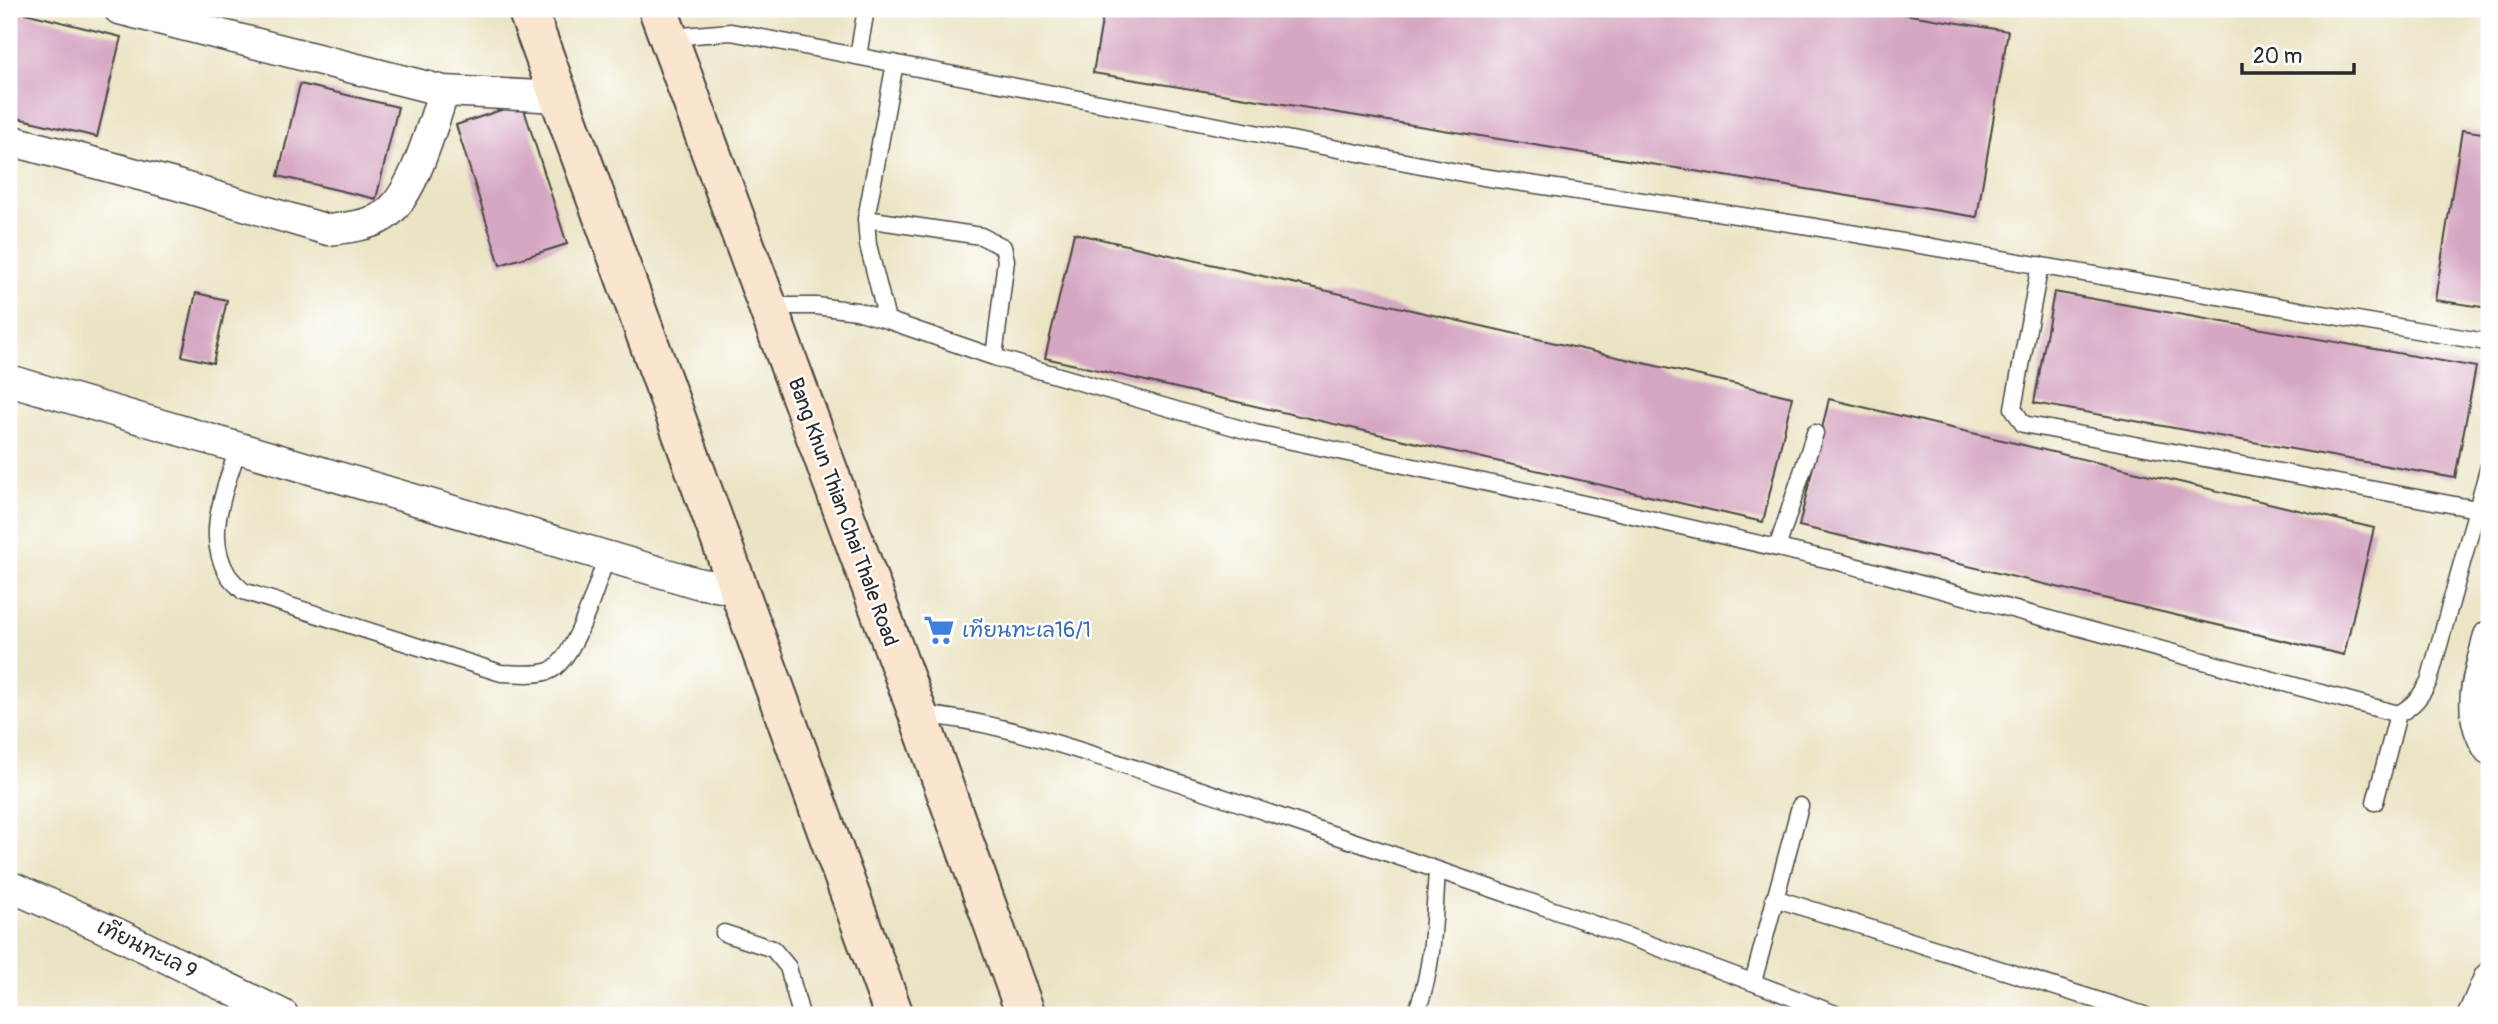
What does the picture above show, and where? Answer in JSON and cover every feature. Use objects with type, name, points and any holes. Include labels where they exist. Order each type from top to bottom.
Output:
[{"type":"main road","points":[[527,9],[894,1015]]},
{"type":"main road","name":"Bang Khun Thian Chai Thale Road","points":[[664,23],[1026,1015]]},
{"type":"street","points":[[119,9],[444,92],[560,97]]},
{"type":"street","points":[[9,140],[174,184],[328,230],[348,228],[383,217],[408,189],[444,92]]},
{"type":"street","points":[[9,380],[697,583],[740,590]]},
{"type":"street","points":[[2489,636],[2475,699],[2476,723],[2489,749]]},
{"type":"street","name":"เทียนทะเล 9","points":[[9,886],[118,934],[283,1015]]},
{"type":"street","points":[[2473,1015],[2489,978]]},
{"type":"lane","points":[[858,57],[866,9]]},
{"type":"lane","points":[[664,23],[731,32],[1483,177],[1809,226],[2486,342],[2489,346]]},
{"type":"lane","points":[[887,320],[868,245],[866,219],[895,63]]},
{"type":"lane","points":[[866,219],[981,236],[1003,247],[1006,260],[995,357]]},
{"type":"lane","points":[[2040,265],[2013,408],[2023,424],[2476,509]]},
{"type":"lane","points":[[767,306],[816,306],[857,312],[995,357],[1255,433],[1839,562],[2398,714],[2419,699],[2429,681],[2489,466]]},
{"type":"lane","points":[[1777,548],[1815,433]]},
{"type":"lane","points":[[238,448],[216,523],[220,555],[228,575],[243,591],[500,673],[538,674],[552,670],[571,650],[607,556]]},
{"type":"lane","points":[[918,714],[962,718],[1009,728],[1437,870],[1753,982],[1838,1015]]},
{"type":"lane","points":[[2375,802],[2398,714]]},
{"type":"lane","points":[[1753,982],[1800,806]]},
{"type":"lane","points":[[1418,1009],[1427,985],[1430,964],[1437,870]]},
{"type":"lane","points":[[1774,898],[2144,1015]]},
{"type":"lane","points":[[724,933],[773,949],[788,967],[801,1015]]},
{"type":"building","points":[[9,9],[121,37],[97,137],[9,116]]},
{"type":"building","points":[[1104,9],[1873,9],[2008,31],[1977,217],[1093,73]]},
{"type":"building","points":[[300,84],[398,107],[376,199],[278,176]]},
{"type":"building","points":[[522,103],[567,244],[500,265],[456,125]]},
{"type":"building","points":[[2462,130],[2489,134],[2489,308],[2435,300]]},
{"type":"building","points":[[1074,233],[1792,397],[1763,522],[1045,358]]},
{"type":"building","points":[[2054,292],[2476,367],[2455,478],[2034,403]]},
{"type":"building","points":[[196,293],[227,300],[213,363],[182,356]]},
{"type":"building","points":[[1829,399],[2374,528],[2344,655],[1799,526]]},
{"type":"place","name":"เทียนทะเล16/1","points":[[939,630]]}]
